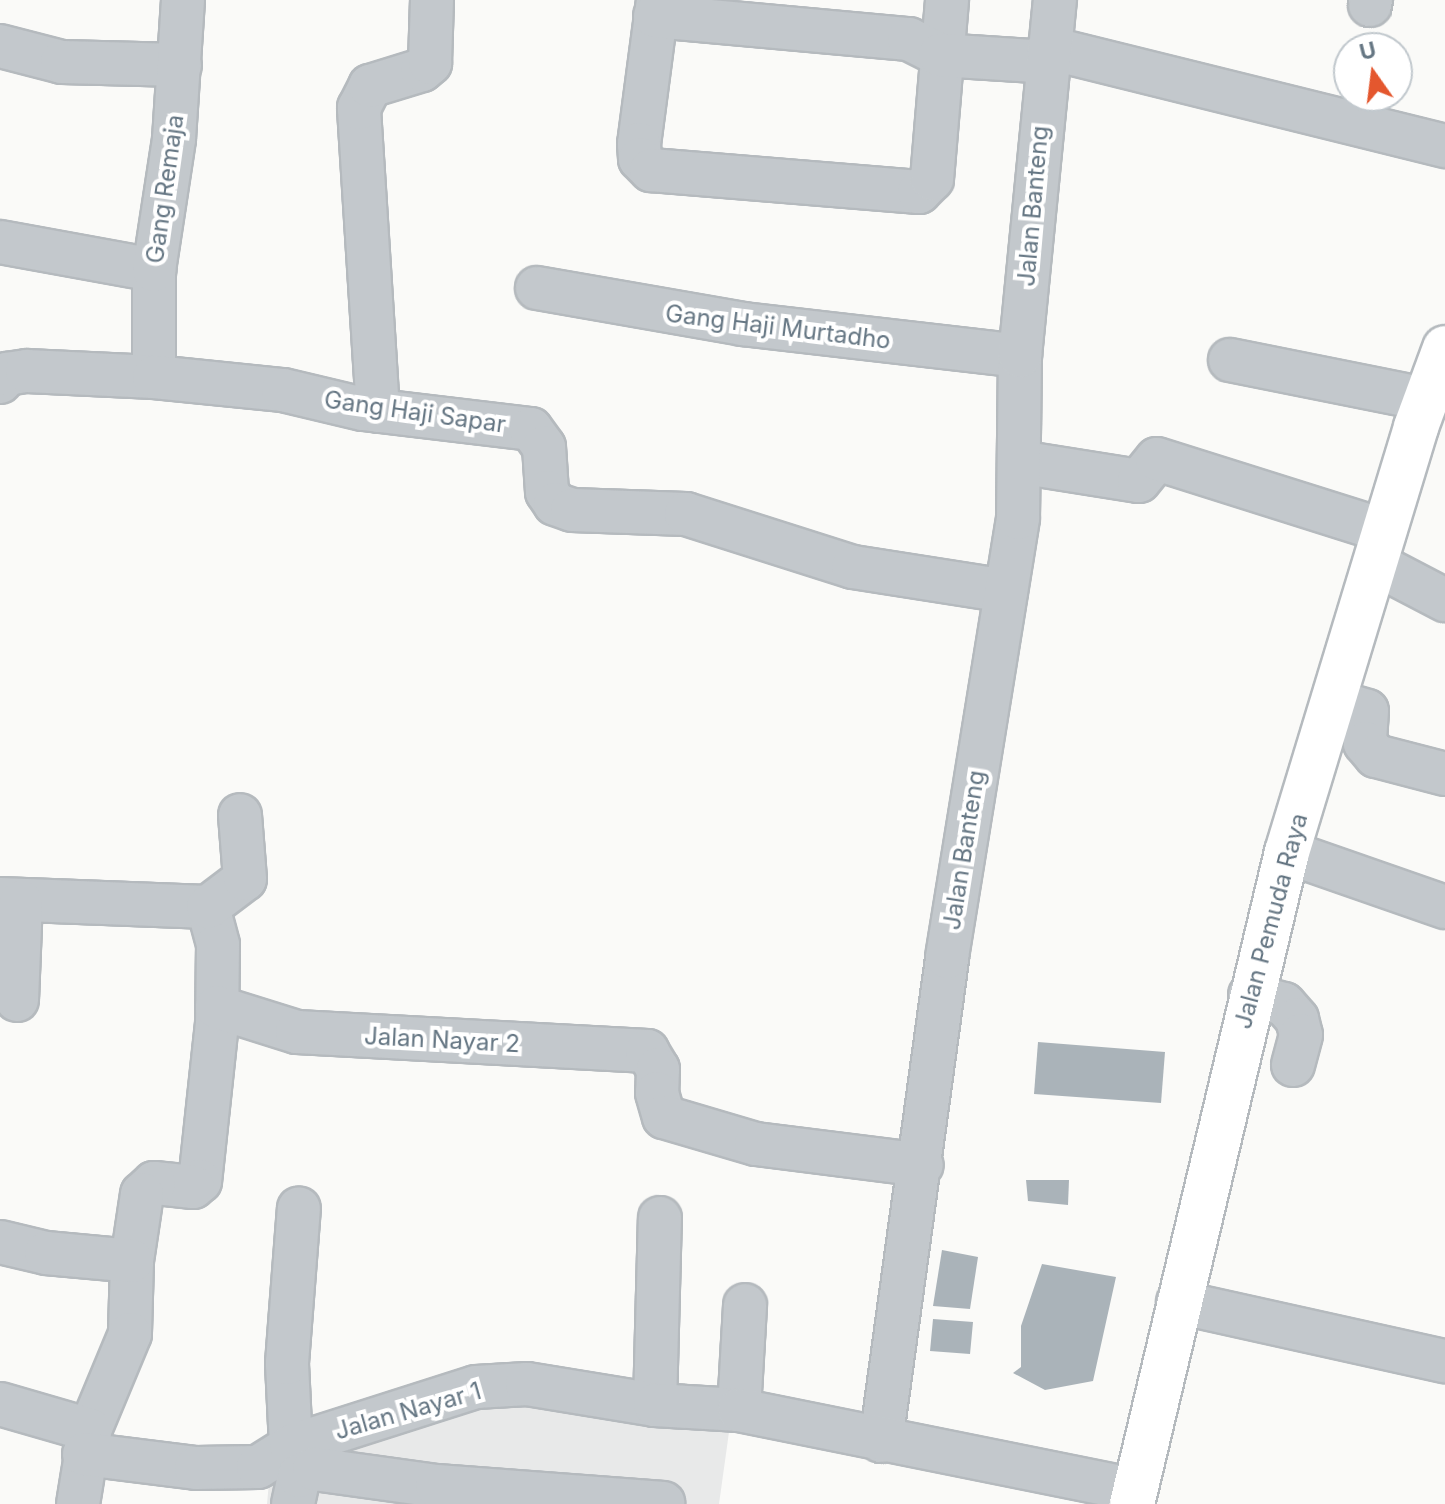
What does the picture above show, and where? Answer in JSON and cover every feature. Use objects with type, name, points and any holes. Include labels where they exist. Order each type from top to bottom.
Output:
[{"type":"main road","name":"Jalan Pemuda Raya","points":[[1133,1497],[1250,995],[1287,852],[1380,547],[1438,374]]},
{"type":"street","name":"Gang Remaja","points":[[154,377],[154,270],[174,139],[183,0]]},
{"type":"street","points":[[378,411],[359,108],[370,86],[422,70],[430,63],[432,0]]},
{"type":"street","points":[[935,31],[932,179],[919,192],[651,170],[640,159],[639,144],[656,8],[935,31],[1050,37],[1445,146]]},
{"type":"street","name":"Jalan Banteng","points":[[881,1441],[922,1165],[947,957],[1018,518],[1020,356],[1050,37]]},
{"type":"street","points":[[0,46],[62,62],[180,65]]},
{"type":"street","points":[[0,242],[154,270]]},
{"type":"street","name":"Gang Haji Murtadho","points":[[537,288],[743,324],[1020,356]]},
{"type":"street","points":[[1230,360],[1438,374]]},
{"type":"street","name":"Gang Haji Sapar","points":[[0,382],[7,374],[27,371],[154,377],[283,390],[378,411],[531,429],[544,447],[547,492],[555,504],[572,510],[686,514],[853,567],[1006,591]]},
{"type":"street","points":[[1019,462],[1139,481],[1157,459],[1380,547],[1445,600]]},
{"type":"street","points":[[1333,701],[1367,711],[1365,743],[1376,756],[1445,774]]},
{"type":"street","points":[[17,1000],[11,900],[208,907],[245,879],[240,815]]},
{"type":"street","points":[[1287,852],[1445,907]]},
{"type":"street","points":[[78,1504],[87,1442],[130,1334],[132,1261],[146,1188],[154,1183],[193,1187],[200,1181],[217,1007],[218,945],[208,907]]},
{"type":"street","points":[[1250,995],[1284,1004],[1297,1019],[1301,1035],[1293,1065]]},
{"type":"street","name":"Jalan Nayar 2","points":[[217,1007],[297,1032],[647,1051],[658,1069],[657,1093],[664,1117],[756,1144],[922,1165]]},
{"type":"street","points":[[291,1446],[287,1363],[299,1208]]},
{"type":"street","points":[[655,1405],[660,1218]]},
{"type":"street","points":[[0,1242],[46,1253],[132,1261]]},
{"type":"street","points":[[1178,1302],[1445,1361]]},
{"type":"street","points":[[739,1410],[745,1305]]},
{"type":"street","name":"Jalan Nayar 1","points":[[0,1404],[87,1442],[196,1468],[258,1467],[291,1446],[476,1387],[527,1384],[655,1405],[739,1410],[881,1441]]},
{"type":"street","points":[[881,1441],[1133,1497]]},
{"type":"street","points":[[293,1504],[299,1476],[314,1469],[436,1495],[663,1503]]},
{"type":"shaded area","points":[[516,1391],[730,1425],[719,1504],[267,1504],[272,1449]]},
{"type":"building","points":[[1038,1042],[1165,1052],[1161,1103],[1034,1094]]},
{"type":"building","points":[[1026,1180],[1069,1180],[1068,1205],[1028,1201]]},
{"type":"building","points":[[942,1250],[978,1257],[970,1309],[933,1306]]},
{"type":"building","points":[[1042,1264],[1116,1277],[1093,1381],[1045,1390],[1013,1373],[1021,1367],[1021,1326]]},
{"type":"building","points":[[933,1319],[973,1322],[970,1354],[930,1351]]}]
